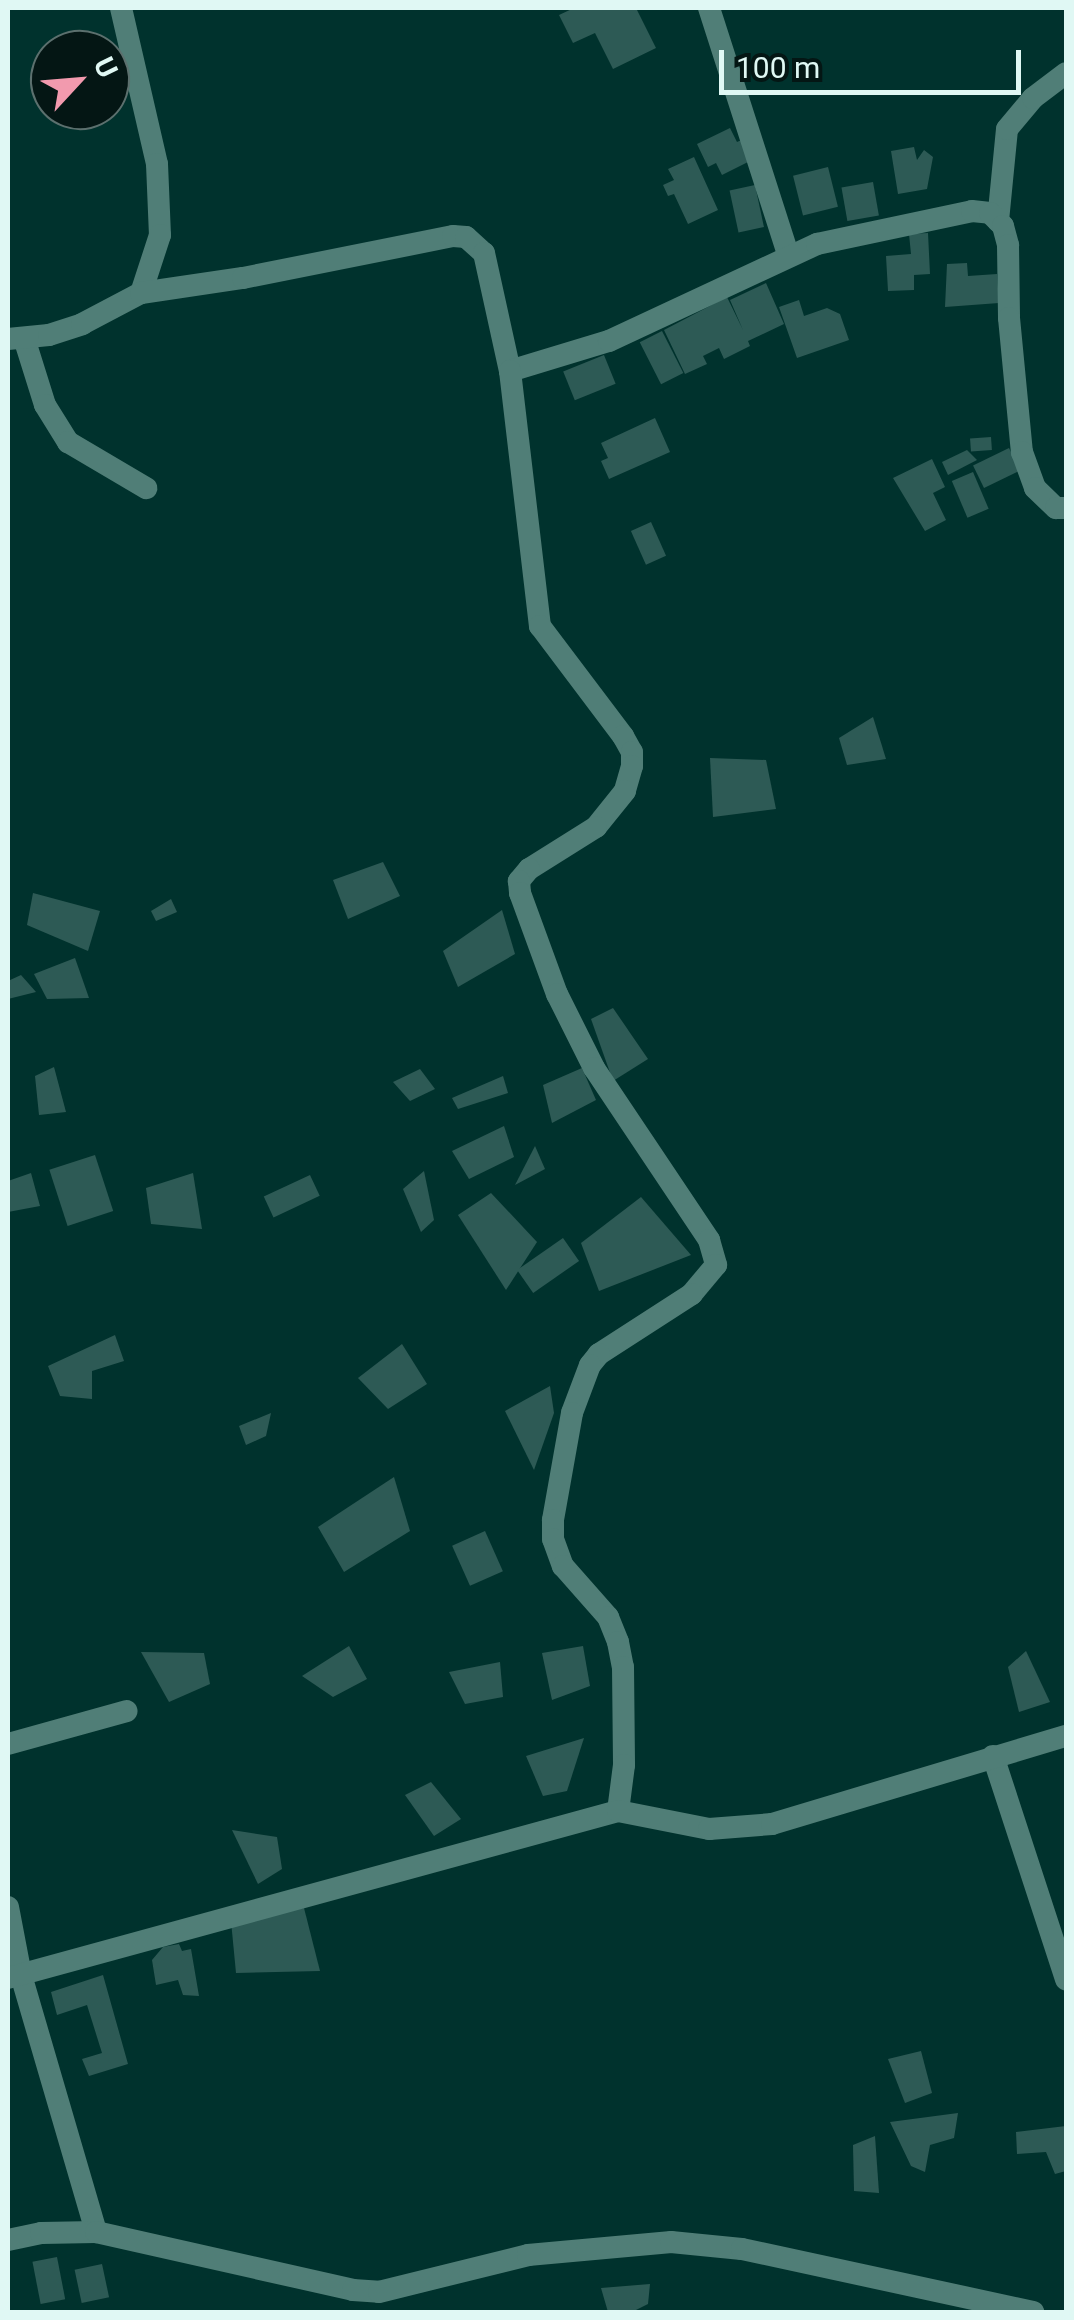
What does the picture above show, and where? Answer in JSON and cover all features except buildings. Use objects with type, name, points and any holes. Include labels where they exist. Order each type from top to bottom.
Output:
[{"type":"street","points":[[121,8],[157,164],[160,235],[141,293]]},
{"type":"street","points":[[709,8],[788,254]]},
{"type":"street","points":[[998,221],[1007,129],[1033,98],[1066,73]]},
{"type":"street","points":[[510,370],[609,341],[673,314],[788,254],[972,210],[990,213],[998,221],[1008,245],[1009,318],[1022,452],[1034,488],[1056,508],[1066,508]]},
{"type":"street","points":[[146,488],[68,442],[45,406],[16,339],[82,324],[141,293],[466,237],[484,253],[510,370],[540,626],[632,752],[625,791],[596,827],[528,869],[519,881],[520,893],[557,994],[594,1068],[709,1240],[716,1265],[692,1294],[599,1354],[590,1365],[572,1413],[553,1538],[563,1566],[608,1617],[618,1642],[624,1765],[618,1812]]},
{"type":"street","points":[[8,1744],[127,1711]]},
{"type":"street","points":[[14,1976],[618,1812],[709,1829],[737,1830],[772,1824],[1066,1736]]},
{"type":"street","points":[[994,1756],[1066,1979]]},
{"type":"street","points":[[8,1907],[14,1976],[96,2232]]},
{"type":"street","points":[[8,2240],[42,2232],[96,2232],[355,2302],[379,2292],[528,2255],[672,2242],[742,2249],[1033,2312]]}]
